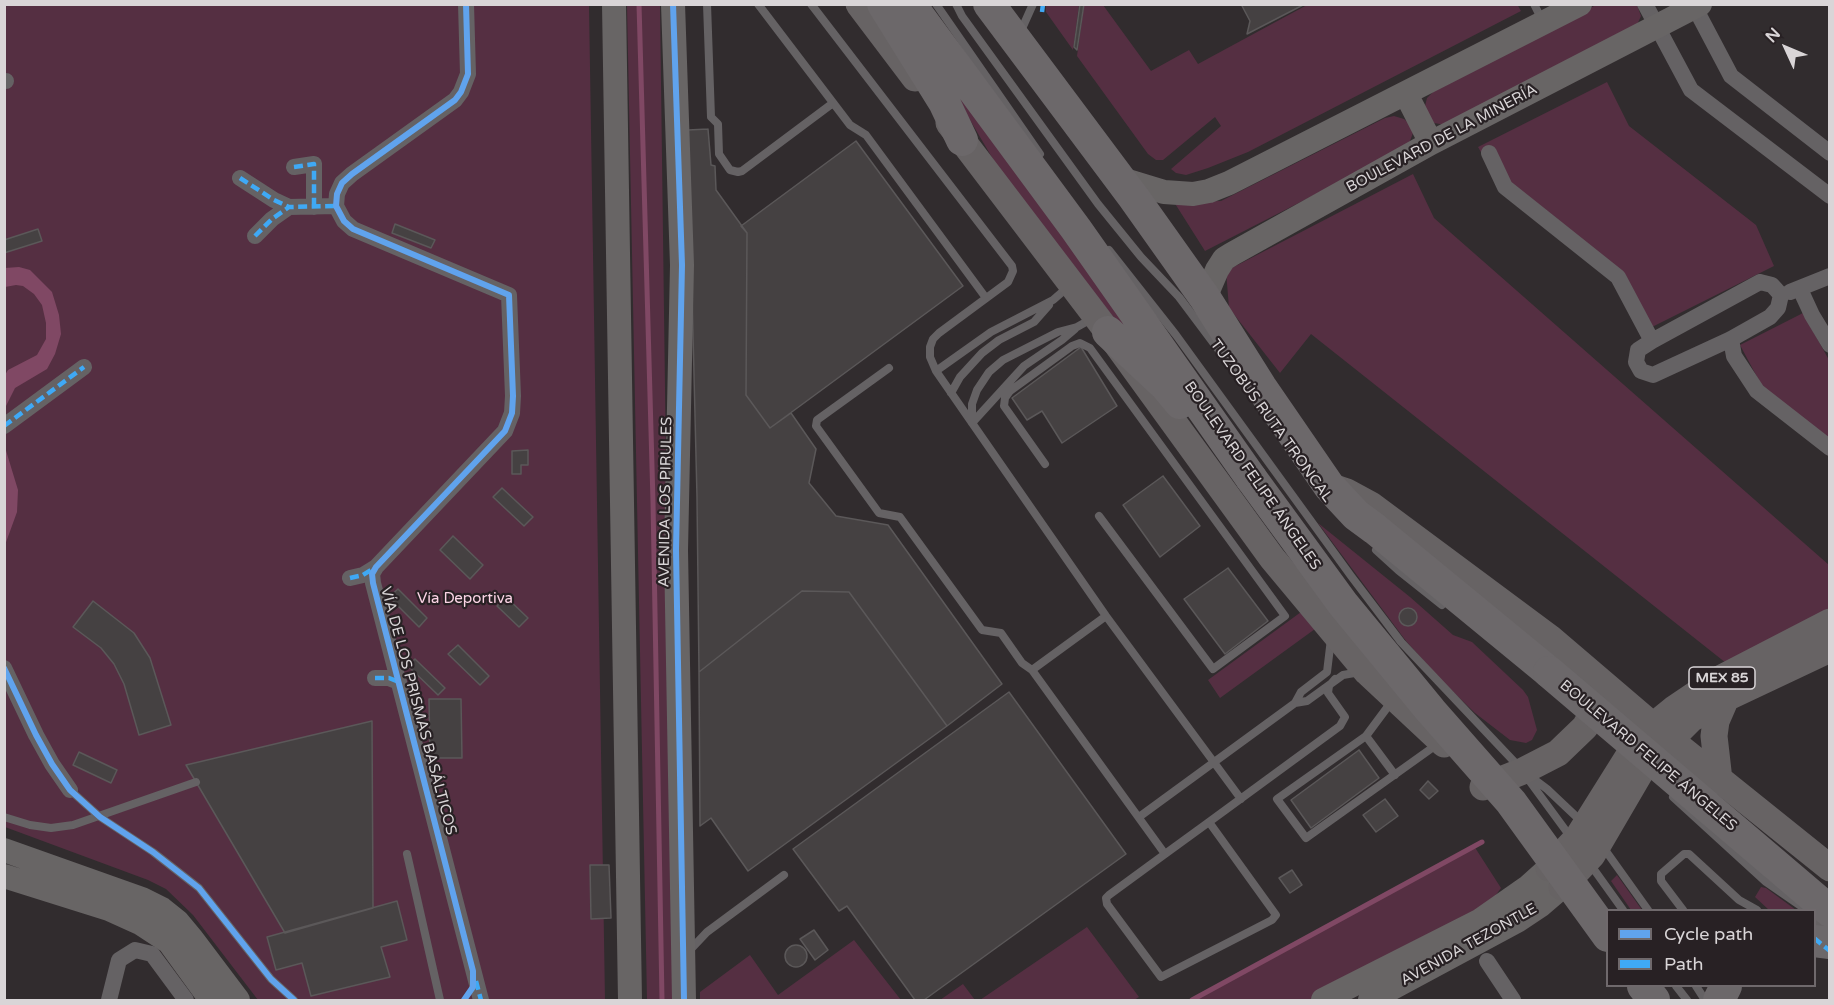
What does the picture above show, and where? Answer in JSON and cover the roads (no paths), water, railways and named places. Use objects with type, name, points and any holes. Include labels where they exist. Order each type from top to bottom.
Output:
[{"type":"highway","points":[[883,4],[944,102],[962,140]]},
{"type":"highway","name":"BOULEVARD FELIPE ÁNGELES","points":[[910,4],[1076,229],[1251,478],[1343,604],[1431,711],[1511,802],[1606,933]]},
{"type":"highway","name":"BOULEVARD FELIPE ÁNGELES","points":[[989,4],[1205,298],[1261,387],[1329,486],[1371,535],[1549,672],[1830,911]]},
{"type":"highway","points":[[1092,331],[1166,386],[1210,440],[1251,478]]},
{"type":"highway","points":[[1644,987],[1654,1000]]},
{"type":"main road","name":"BOULEVARD FELIPE ÁNGELES","points":[[859,4],[962,140],[1062,292],[1092,331],[1330,630],[1367,672],[1441,742],[1483,787],[1556,878],[1606,949]]},
{"type":"main road","name":"BOULEVARD FELIPE ÁNGELES","points":[[1329,486],[1347,492],[1371,505],[1550,638],[1661,733],[1830,868]]},
{"type":"main road","name":"MEX 85","points":[[1661,733],[1674,709],[1714,682],[1830,622]]},
{"type":"main road","name":"MEX 85","points":[[1632,755],[1661,733],[1691,719],[1726,698],[1830,649]]},
{"type":"main road","points":[[1483,787],[1523,771],[1558,753],[1580,733],[1588,719],[1597,677]]},
{"type":"main road","points":[[1719,780],[1714,736],[1716,721],[1726,698]]},
{"type":"main road","name":"AVENIDA TEZONTLE","points":[[1556,878],[1586,843],[1632,755]]},
{"type":"main road","points":[[1632,987],[1642,1000]]},
{"type":"street","points":[[240,178],[289,207],[336,206],[337,194],[342,183],[455,100],[462,92],[468,74],[466,4]]},
{"type":"street","points":[[614,4],[630,1000]]},
{"type":"street","name":"AVENIDA LOS PIRULES","points":[[673,4],[682,265],[676,550],[684,1000]]},
{"type":"street","points":[[1118,178],[1164,192],[1193,194],[1209,191],[1230,183],[1406,94],[1539,14],[1580,4]]},
{"type":"street","points":[[1645,4],[1691,90],[1830,196]]},
{"type":"street","points":[[1696,5],[1731,76],[1830,153]]},
{"type":"street","name":"BOULEVARD DE LA MINERÍA","points":[[1205,298],[1224,259],[1431,143],[1696,5]]},
{"type":"street","points":[[1406,94],[1431,143]]},
{"type":"street","points":[[1489,153],[1505,187],[1618,277],[1652,341]]},
{"type":"street","points":[[294,166],[314,165],[314,207]]},
{"type":"street","name":"VÍA DE LOS PRISMAS BASÁLTICOS","points":[[336,206],[344,221],[353,229],[509,295],[513,396],[512,413],[505,431],[376,567],[372,574],[481,1000]]},
{"type":"street","points":[[255,236],[272,219],[289,207]]},
{"type":"street","points":[[1781,295],[1830,276]]},
{"type":"street","points":[[1760,282],[1772,285],[1781,295],[1778,308],[1770,317],[1731,339],[1653,375],[1641,371],[1636,362],[1638,350],[1760,282]]},
{"type":"street","points":[[1800,289],[1830,345]]},
{"type":"street","points":[[1731,339],[1734,356],[1757,391],[1830,448]]},
{"type":"street","points":[[4,426],[84,367]]},
{"type":"street","points":[[350,578],[376,567]]},
{"type":"street","points":[[4,668],[33,729],[52,764],[70,790]]},
{"type":"street","points":[[375,678],[389,678],[399,682]]},
{"type":"street","points":[[4,850],[142,899],[162,909],[177,921],[238,1000]]},
{"type":"street","points":[[33,861],[15,880],[109,909],[140,923],[170,942],[211,1000]]},
{"type":"street","name":"AVENIDA TEZONTLE","points":[[1323,1000],[1479,921],[1529,886],[1556,878]]},
{"type":"street","name":"AVENIDA TEZONTLE","points":[[1370,1000],[1517,921],[1540,905],[1556,878]]},
{"type":"street","points":[[1816,940],[1830,951]]},
{"type":"street","points":[[109,1000],[119,960],[135,950],[152,954],[186,1000]]},
{"type":"street","points":[[1487,961],[1513,1000]]},
{"type":"lane","points":[[707,4],[711,117],[718,124],[719,154],[730,170],[742,171],[833,103]]},
{"type":"lane","points":[[758,4],[850,126],[866,135],[986,298]]},
{"type":"lane","points":[[811,4],[1012,266],[1013,271],[1008,282],[933,339],[930,357],[936,371],[1106,616],[1241,799]]},
{"type":"lane","points":[[936,4],[1048,166]]},
{"type":"lane","name":"TUZOBÚS RUTA TRONCAL","points":[[956,4],[962,16],[1098,204],[1141,257],[1179,297],[1232,368]]},
{"type":"lane","points":[[1016,39],[1027,21],[1033,4]]},
{"type":"lane","name":"TUZOBÚS RUTA TRONCAL","points":[[1103,241],[1176,335],[1401,642],[1523,771],[1586,843],[1611,856],[1647,909]]},
{"type":"lane","points":[[936,371],[991,332],[1062,292]]},
{"type":"lane","points":[[951,393],[960,377],[982,353],[999,340],[1034,322],[1062,292]]},
{"type":"lane","points":[[972,423],[972,404],[977,390],[989,372],[1003,360],[1058,332],[1092,331]]},
{"type":"lane","points":[[972,423],[1024,366],[1062,340],[1092,331]]},
{"type":"lane","points":[[1045,464],[1004,406],[1005,398],[1072,346],[1080,343],[1092,331]]},
{"type":"lane","points":[[1092,331],[1285,616],[1213,669],[1099,516]]},
{"type":"lane","points":[[889,368],[817,420],[816,426],[879,513],[900,517],[982,630],[1001,633],[1022,663],[1032,670],[1166,854]]},
{"type":"lane","points":[[1371,535],[1398,570],[1453,613]]},
{"type":"lane","points":[[1032,670],[1106,616]]},
{"type":"lane","points":[[1139,817],[1295,703],[1301,692],[1327,672],[1331,642],[1330,630]]},
{"type":"lane","points":[[1295,703],[1307,701],[1335,679],[1349,673],[1367,672]]},
{"type":"lane","points":[[1209,822],[1275,913],[1272,920],[1161,977],[1106,901],[1109,895],[1340,726],[1345,717],[1328,693],[1329,686],[1335,679]]},
{"type":"lane","points":[[1395,698],[1366,736],[1277,799],[1306,838],[1441,742]]},
{"type":"lane","points":[[1366,736],[1395,775]]},
{"type":"lane","points":[[1632,755],[1816,909]]},
{"type":"lane","name":"TUZOBÚS RUTA TRONCAL","points":[[1523,771],[1547,789],[1586,843],[1622,909]]},
{"type":"lane","points":[[4,817],[30,825],[51,828],[73,825],[196,782]]},
{"type":"lane","points":[[70,790],[100,817],[153,852],[199,888],[271,979],[294,1000]]},
{"type":"lane","points":[[1669,792],[1766,882],[1806,909]]},
{"type":"lane","points":[[407,854],[440,1000]]},
{"type":"lane","points":[[1682,909],[1661,881],[1661,874],[1684,854],[1689,854],[1739,900],[1754,909]]},
{"type":"lane","points":[[682,958],[707,932],[784,875]]},
{"type":"lane","points":[[1816,909],[1830,921]]},
{"type":"lane","points":[[1816,916],[1830,926]]},
{"type":"lane","points":[[1680,987],[1706,994]]},
{"type":"waterway","points":[[639,4],[653,502],[662,1000]]},
{"type":"waterway","points":[[1192,1000],[1482,842]]},
{"type":"park label","name":"Vía Deportiva","points":[[465,599]]}]
